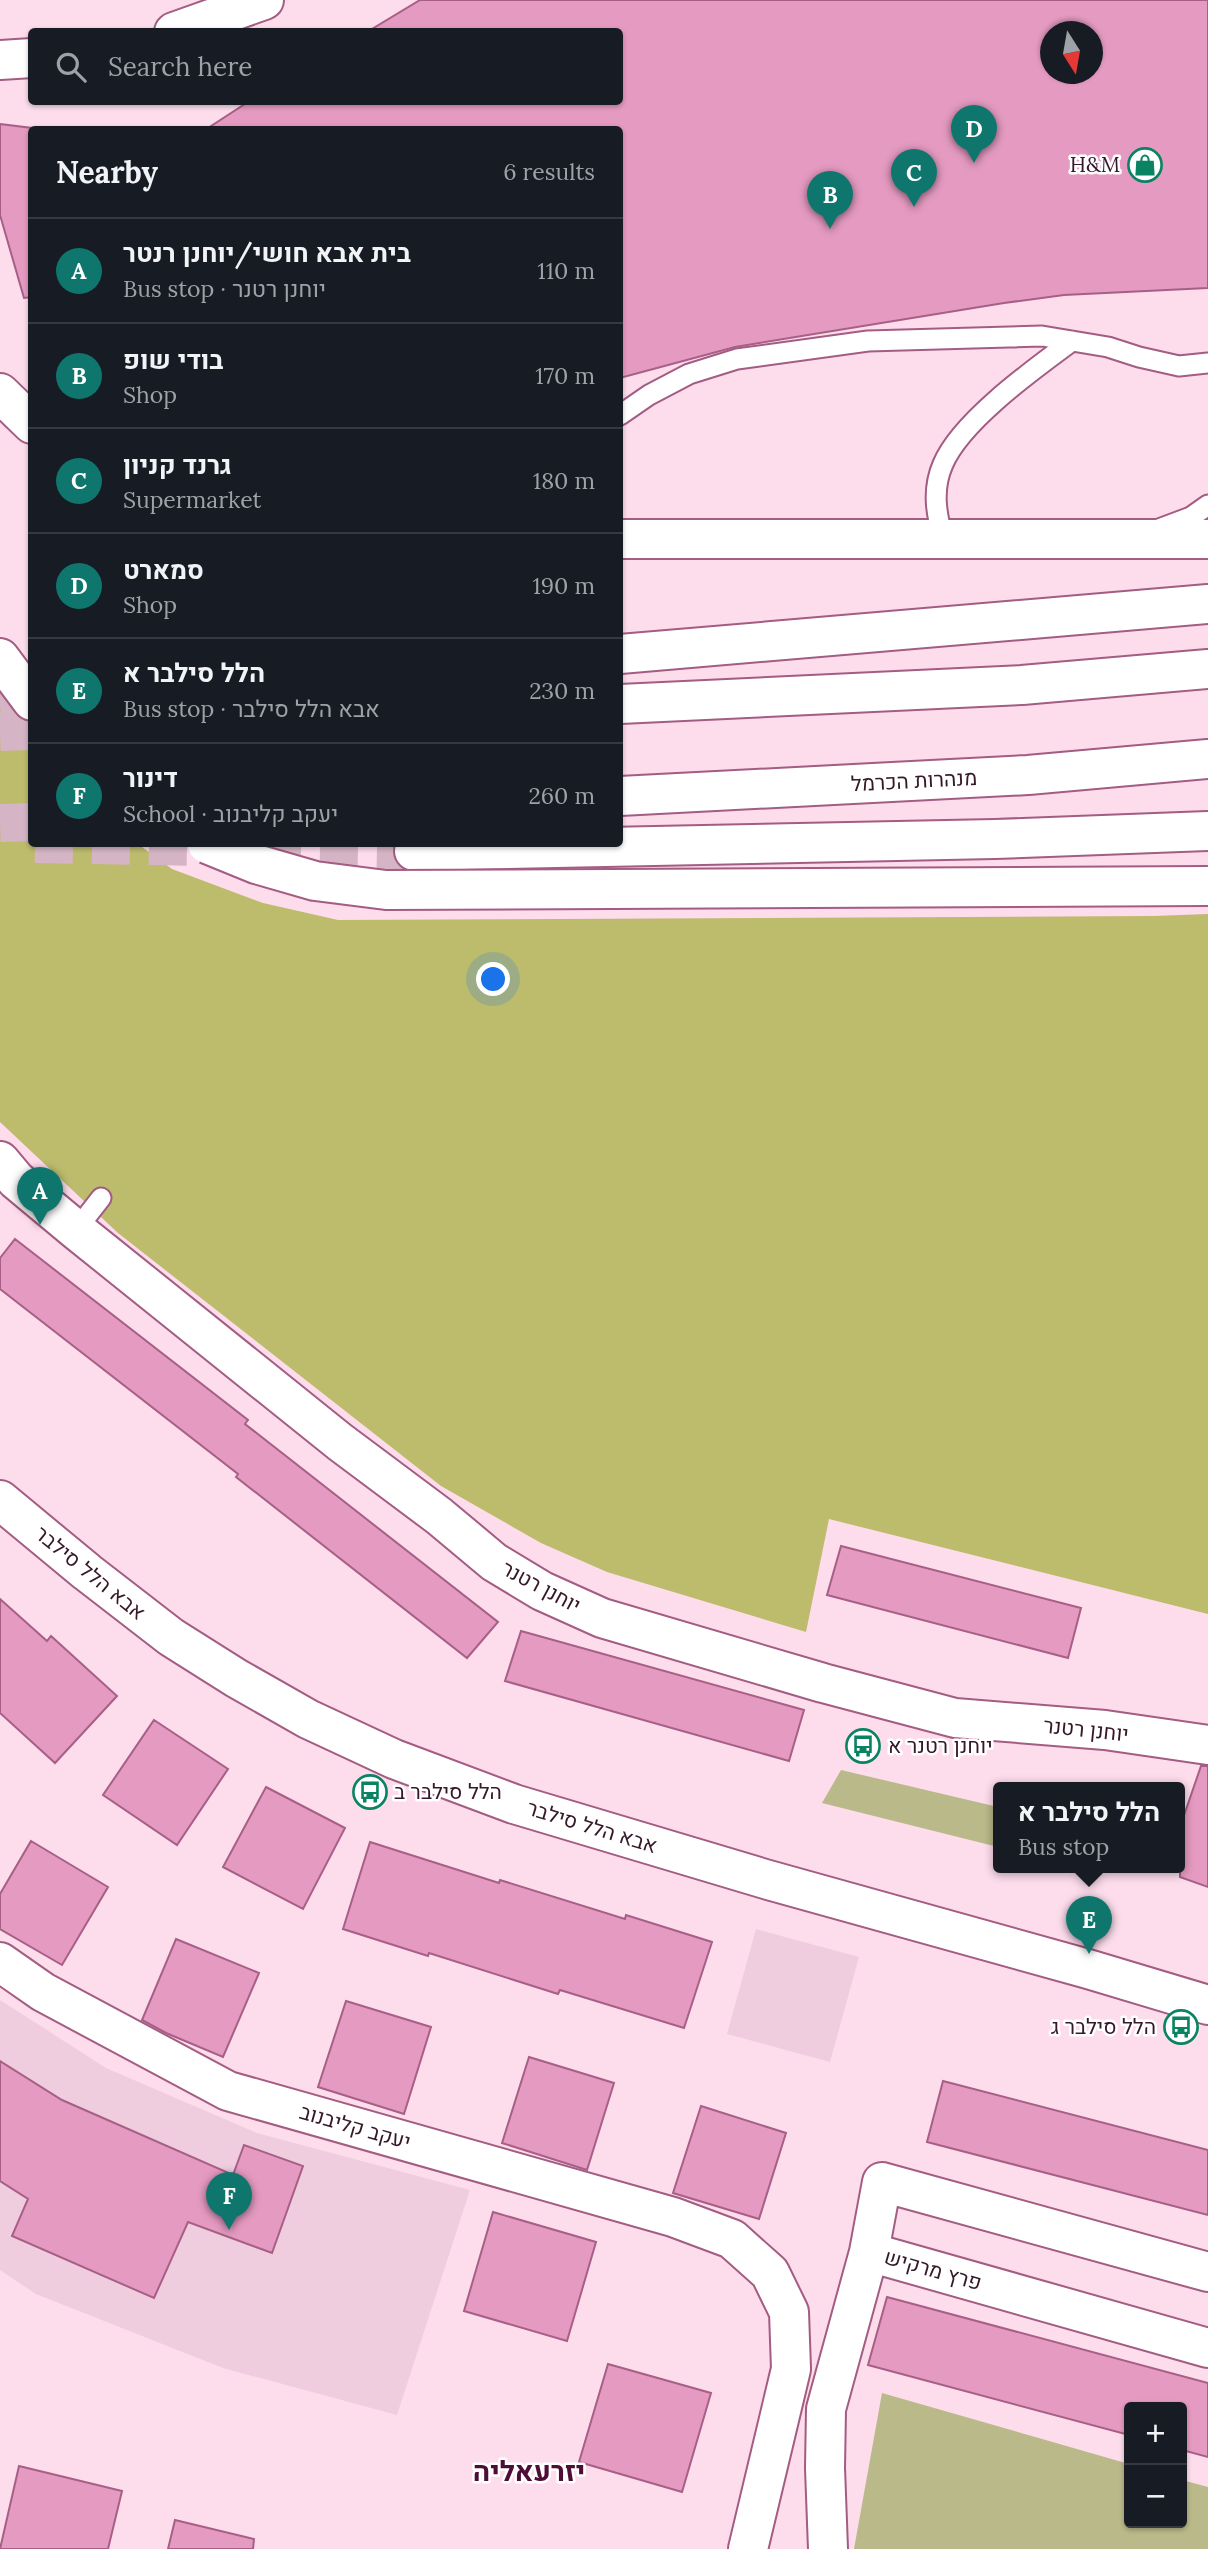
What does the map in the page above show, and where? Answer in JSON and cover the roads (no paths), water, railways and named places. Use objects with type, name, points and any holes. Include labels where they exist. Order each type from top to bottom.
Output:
[{"type":"main road","points":[[185,28],[264,0]]},
{"type":"main road","points":[[0,60],[28,58]]},
{"type":"main road","points":[[0,393],[28,420]]},
{"type":"main road","points":[[623,539],[1208,539]]},
{"type":"main road","points":[[623,654],[1208,604]]},
{"type":"main road","points":[[0,658],[28,696]]},
{"type":"main road","points":[[623,704],[1022,684],[1208,669]]},
{"type":"main road","name":"מנהרות הכרמל","points":[[623,796],[1028,775],[1208,759]]},
{"type":"main road","points":[[623,847],[995,839],[1208,831]]},
{"type":"main road","points":[[214,847],[256,864],[315,881],[386,890],[1208,886]]},
{"type":"main road","points":[[414,851],[608,847]]},
{"type":"main road","name":"יוחנן רטנר","points":[[0,1161],[16,1180],[76,1230],[329,1434],[439,1516],[494,1562],[542,1591],[602,1618],[823,1683],[955,1718],[1105,1730],[1208,1745]]},
{"type":"main road","name":"אבא הלל סילבר","points":[[0,1500],[171,1637],[308,1719],[394,1759],[450,1782],[528,1808],[765,1879],[1208,2005]]},
{"type":"main road","name":"יעקב קליבנוב","points":[[0,1962],[43,1992],[228,2091],[673,2217],[732,2239],[770,2273],[789,2312],[791,2369],[748,2549]]},
{"type":"main road","points":[[869,2252],[882,2182],[1208,2272]]},
{"type":"main road","name":"פרץ מרקיש","points":[[828,2549],[826,2409],[869,2252],[1208,2348]]},
{"type":"lane","points":[[623,413],[649,395],[689,374],[737,359],[868,341],[1042,336],[1179,366],[1208,363]]},
{"type":"lane","points":[[943,538],[936,514],[935,498],[942,464],[953,446],[970,425],[996,401],[1072,341]]},
{"type":"lane","points":[[1120,540],[1191,517],[1208,505]]},
{"type":"lane","points":[[76,1230],[101,1198]]},
{"type":"tunnel","points":[[0,706],[28,703]]},
{"type":"tunnel","points":[[0,732],[28,731]]},
{"type":"tunnel","points":[[0,823],[28,822]]},
{"type":"tunnel","points":[[197,847],[414,851]]},
{"type":"place","name":"סמארט","points":[[974,163]]},
{"type":"place","name":"H&M","points":[[1145,165]]},
{"type":"place","name":"גרנד קניון","points":[[914,207]]},
{"type":"place","name":"בודי שופ","points":[[830,229]]},
{"type":"place","name":"בית אבא חושי/יוחנן רנטר","points":[[40,1225]]},
{"type":"place","name":"יוחנן רטנר א","points":[[863,1746]]},
{"type":"place","name":"הלל סילבר ב","points":[[370,1792]]},
{"type":"place","name":"הלל סילבר א","points":[[1089,1954]]},
{"type":"place","name":"הלל סילבר ג","points":[[1181,2027]]},
{"type":"place","name":"דינור","points":[[229,2230]]},
{"type":"district","name":"יזרעאליה","points":[[529,2471]]}]
